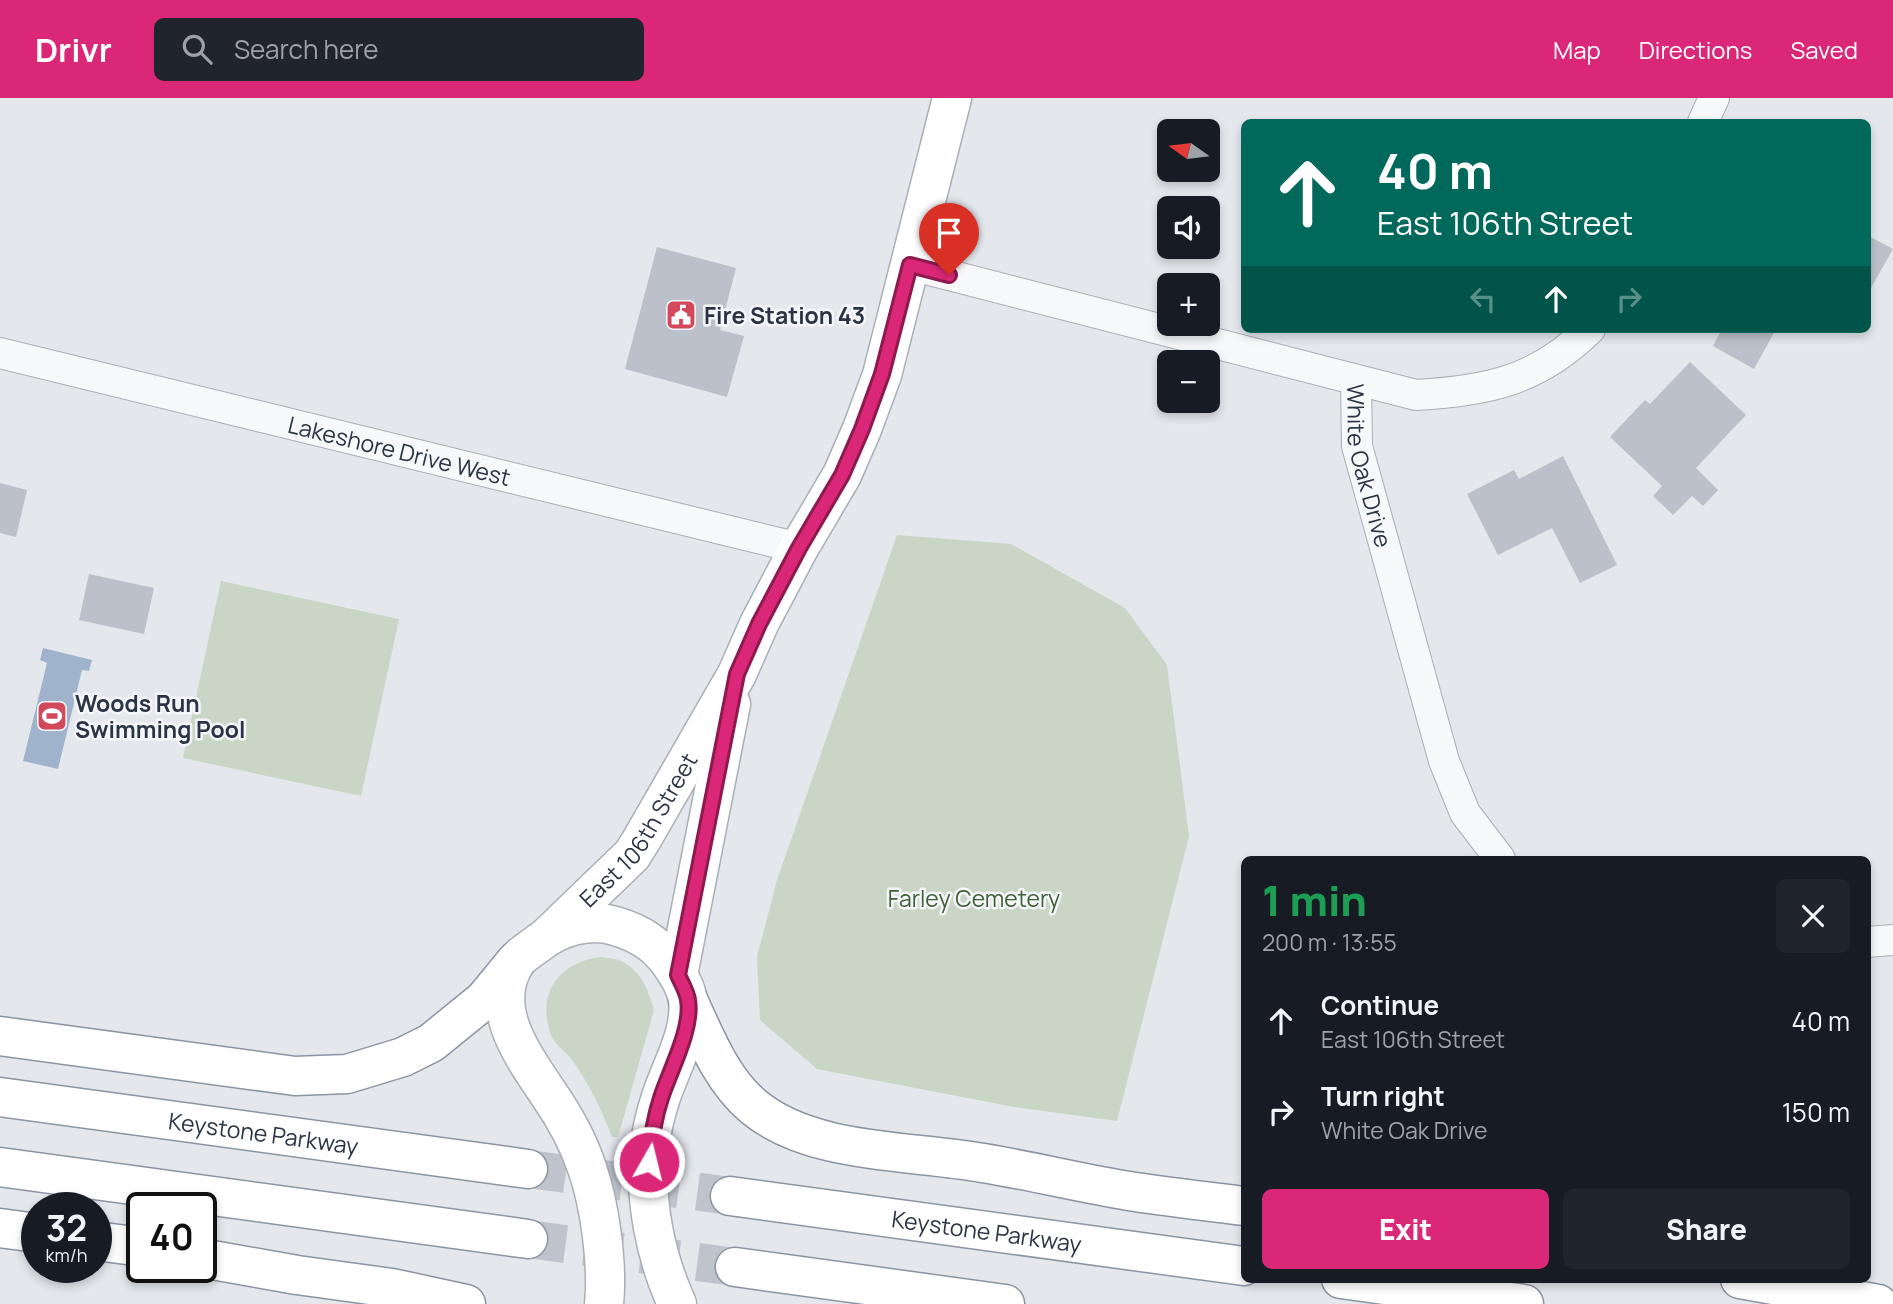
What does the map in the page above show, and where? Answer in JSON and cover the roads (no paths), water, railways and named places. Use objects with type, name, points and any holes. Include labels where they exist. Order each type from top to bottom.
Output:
[{"type":"main road","name":"East 106th Street","points":[[547,937],[632,855],[737,674],[759,624],[799,548],[842,475],[882,374],[953,98]]},
{"type":"main road","name":"East 106th Street","points":[[677,1304],[654,1231],[649,1195],[649,1162],[655,1119],[679,1053],[683,987],[737,674]]},
{"type":"main road","points":[[0,1036],[295,1076],[348,1074],[403,1057],[431,1042],[484,1000],[516,961],[547,937],[573,925],[612,925],[650,940],[662,950],[683,987],[718,1062],[739,1092],[754,1107],[782,1126],[800,1134],[847,1144],[981,1162],[1128,1191],[1241,1206]]},
{"type":"main road","points":[[516,961],[506,990],[509,1026],[516,1045],[575,1137],[588,1169],[603,1250],[604,1304]]},
{"type":"main road","name":"Keystone Parkway","points":[[0,1097],[528,1169]]},
{"type":"main road","points":[[0,1167],[528,1239]]},
{"type":"main road","name":"Keystone Parkway","points":[[730,1196],[1241,1266]]},
{"type":"main road","points":[[0,1228],[21,1231]]},
{"type":"main road","points":[[217,1261],[392,1288],[466,1304]]},
{"type":"main road","points":[[736,1267],[1005,1304]]},
{"type":"main road","points":[[1370,1283],[1524,1304]]},
{"type":"main road","points":[[1762,1283],[1878,1304]]},
{"type":"street","points":[[1704,119],[1714,98]]},
{"type":"street","name":"White Oak Drive","points":[[910,265],[1356,381],[1357,446],[1444,761],[1465,813],[1498,856]]},
{"type":"street","points":[[1356,381],[1416,395],[1463,392],[1504,383],[1540,368],[1586,333]]},
{"type":"street","name":"Lakeshore Drive West","points":[[0,353],[799,548]]},
{"type":"street","points":[[1871,942],[1893,940]]},
{"type":"water","name":"Woods Run Swimming Pool","points":[[43,648],[92,660],[89,671],[82,670],[58,769],[23,761],[47,663],[40,660]]},
{"type":"tunnel","points":[[528,1169],[730,1196]]},
{"type":"tunnel","points":[[528,1239],[735,1267]]},
{"type":"place","name":"Fire Station 43","points":[[681,315]]},
{"type":"place","name":"Woods Run Swimming Pool","points":[[52,716]]},
{"type":"park label","name":"Farley Cemetery","points":[[974,898]]}]
